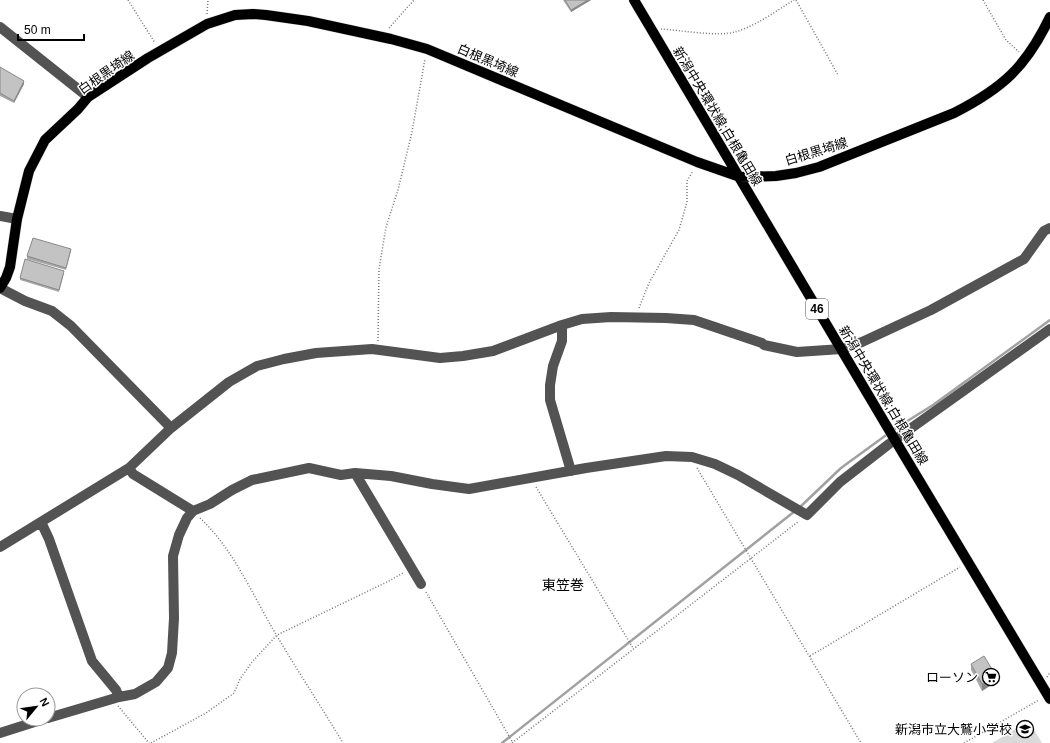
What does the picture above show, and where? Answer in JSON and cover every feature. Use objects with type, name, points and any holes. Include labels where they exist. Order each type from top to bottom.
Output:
[{"type":"main road","name":"新潟中央環状線;白根亀田線","points":[[634,0],[1049,697]]},
{"type":"main road","name":"白根黒埼線","points":[[0,288],[10,267],[17,219],[29,171],[45,140],[78,109],[88,97],[160,51],[207,24],[235,15],[266,15],[308,21],[427,49],[697,162],[740,177],[776,176],[819,167],[954,113],[999,86],[1026,59],[1050,17]]},
{"type":"street","points":[[0,27],[88,97]]},
{"type":"street","points":[[0,216],[17,219]]},
{"type":"street","points":[[0,547],[129,468],[171,428],[229,382],[257,366],[316,353],[372,349],[440,358],[463,356],[493,351],[582,319],[611,317],[694,320],[762,343],[764,345],[797,352],[842,349],[862,342],[931,310],[1024,259],[1048,233]]},
{"type":"street","points":[[0,288],[25,301],[52,311],[71,326],[171,428]]},
{"type":"street","points":[[562,325],[562,341],[553,366],[550,385],[550,400],[571,471]]},
{"type":"street","points":[[56,716],[119,697],[135,694],[156,682],[168,668],[172,653],[174,618],[173,556],[179,535],[187,518],[193,511],[210,504],[232,490],[246,484],[267,477],[309,468],[341,475],[355,473],[392,476],[432,484],[469,489],[666,456],[692,457],[716,464],[738,475],[806,515],[840,482],[895,440],[1050,330]]},
{"type":"street","points":[[129,468],[133,474],[193,511]]},
{"type":"street","points":[[355,473],[420,584]]},
{"type":"street","points":[[41,522],[49,539],[92,661],[116,690],[119,697]]},
{"type":"street","points":[[0,733],[19,727]]},
{"type":"street","points":[[0,739],[2,743]]},
{"type":"path","points":[[128,0],[160,51]]},
{"type":"path","points":[[207,24],[208,0]]},
{"type":"path","points":[[381,37],[414,0]]},
{"type":"path","points":[[651,28],[733,33],[749,27],[795,0],[838,75]]},
{"type":"path","points":[[983,0],[1006,40],[1026,59]]},
{"type":"path","points":[[378,350],[379,269],[385,234],[412,132],[427,49]]},
{"type":"path","points":[[635,318],[649,283],[679,230],[687,202],[686,182],[697,162]]},
{"type":"path","points":[[692,457],[750,558],[861,743]]},
{"type":"path","points":[[531,478],[633,648]]},
{"type":"path","points":[[193,511],[213,530],[224,544],[277,635],[343,743]]},
{"type":"path","points":[[420,584],[512,743],[806,515]]},
{"type":"path","points":[[810,656],[969,562]]},
{"type":"path","points":[[119,697],[117,705],[150,743],[206,713],[234,693],[240,679],[252,662],[277,635],[387,582],[412,568]]},
{"type":"path","points":[[964,743],[1049,697]]},
{"type":"shaded area","points":[[1029,721],[1042,743],[992,743]]},
{"type":"building","points":[[565,0],[588,0],[571,10]]},
{"type":"building","points":[[0,67],[24,81],[14,101],[0,93]]},
{"type":"building","points":[[33,238],[71,249],[66,268],[27,256]]},
{"type":"building","points":[[25,259],[64,271],[59,290],[20,278]]},
{"type":"building","points":[[984,656],[996,676],[982,684],[971,664]]},
{"type":"waterway","points":[[893,430],[933,405],[1050,320]]},
{"type":"waterway","points":[[799,508],[841,468],[889,433]]},
{"type":"waterway","points":[[502,743],[795,511]]},
{"type":"place","name":"ローソン","points":[[991,677]]},
{"type":"place","name":"新潟市立大鷲小学校","points":[[1025,729]]},
{"type":"district","name":"東笠巻","points":[[563,585]]}]
